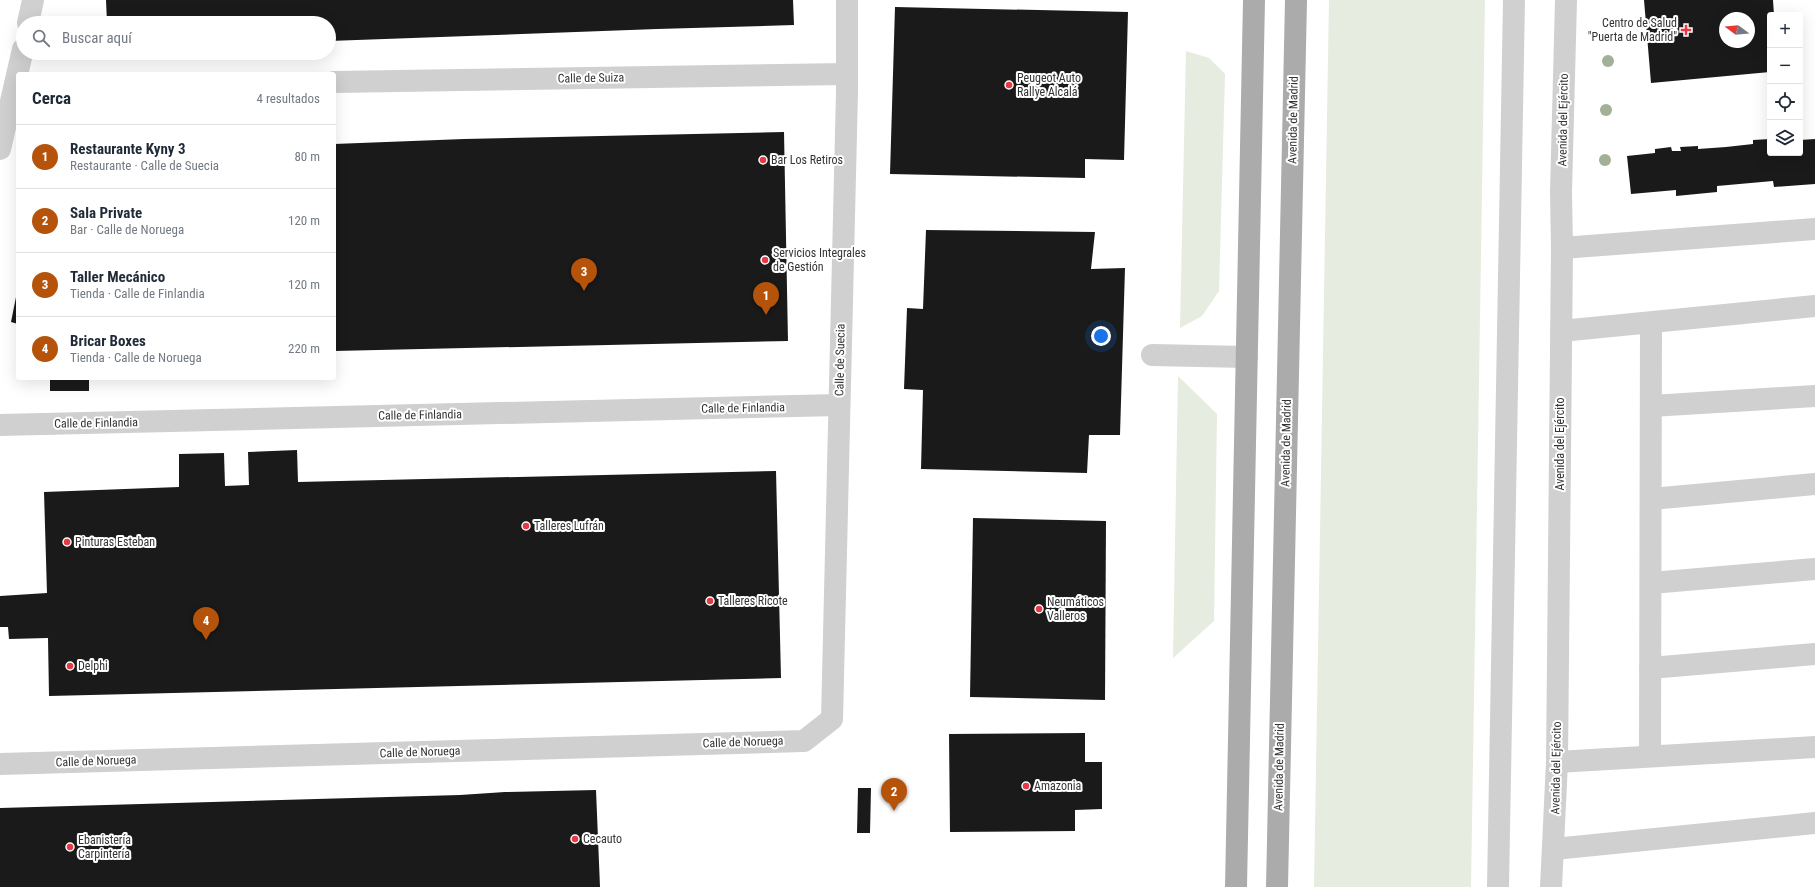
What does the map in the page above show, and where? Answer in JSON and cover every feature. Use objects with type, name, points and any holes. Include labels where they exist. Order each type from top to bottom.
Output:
[{"type":"main road","points":[[1236,887],[1254,0]]},
{"type":"main road","name":"Avenida de Madrid","points":[[1277,887],[1296,0]]},
{"type":"street","points":[[30,16],[33,0]]},
{"type":"street","name":"Calle de Suecia","points":[[832,719],[847,74],[847,0]]},
{"type":"street","points":[[1498,887],[1514,0]]},
{"type":"street","name":"Avenida del Ejército","points":[[1551,887],[1557,762],[1562,248],[1561,192],[1566,0]]},
{"type":"street","points":[[19,72],[21,60]]},
{"type":"street","name":"Calle de Suiza","points":[[336,82],[847,74]]},
{"type":"street","points":[[0,149],[16,87]]},
{"type":"street","points":[[1562,248],[1815,229]]},
{"type":"street","points":[[1561,331],[1815,306]]},
{"type":"street","points":[[1650,756],[1651,323]]},
{"type":"street","points":[[1152,355],[1247,357]]},
{"type":"street","points":[[1651,406],[1815,396]]},
{"type":"street","name":"Calle de Finlandia","points":[[0,425],[839,406]]},
{"type":"street","points":[[1651,499],[1815,484]]},
{"type":"street","points":[[1651,583],[1815,569]]},
{"type":"street","points":[[1650,668],[1815,654]]},
{"type":"street","name":"Calle de Noruega","points":[[0,764],[804,741],[832,719]]},
{"type":"street","points":[[1557,762],[1815,748]]},
{"type":"street","points":[[1554,849],[1815,823]]},
{"type":"shaded area","points":[[1329,0],[1485,0],[1471,887],[1314,887]]},
{"type":"shaded area","points":[[1186,51],[1209,58],[1225,74],[1219,291],[1202,316],[1180,328]]},
{"type":"shaded area","points":[[1178,376],[1217,414],[1214,621],[1173,658]]},
{"type":"building","points":[[106,0],[793,0],[794,25],[336,41],[336,16],[107,16]]},
{"type":"building","name":"Centro de Salud \"Puerta de Madrid\"","points":[[1644,0],[1773,0],[1774,12],[1767,12],[1767,72],[1651,83]]},
{"type":"building","name":"Peugeot Auto Rallye Alcalá","points":[[895,7],[1128,12],[1124,160],[1085,159],[1085,178],[890,174]]},
{"type":"building","points":[[784,132],[788,341],[336,351],[336,144],[464,139]]},
{"type":"building","points":[[1767,139],[1767,156],[1803,156],[1803,140],[1815,139],[1815,184],[1774,187],[1773,181],[1717,186],[1717,192],[1676,196],[1676,190],[1631,194],[1627,156],[1655,153],[1655,149],[1671,147],[1672,151],[1681,151],[1680,147],[1698,146],[1698,149],[1753,144],[1753,140]]},
{"type":"building","points":[[926,230],[1095,232],[1091,269],[1125,268],[1120,435],[1089,435],[1087,473],[921,469],[923,390],[904,389],[907,308],[923,309]]},
{"type":"building","points":[[16,297],[16,323],[11,322]]},
{"type":"building","points":[[50,380],[89,380],[89,391],[50,391]]},
{"type":"building","points":[[297,450],[298,482],[776,471],[781,678],[49,696],[48,638],[9,639],[8,627],[0,627],[0,596],[47,593],[44,492],[179,487],[179,454],[224,453],[225,486],[249,485],[248,452]]},
{"type":"building","name":"Neumáticos Valleros","points":[[973,518],[1106,521],[1105,700],[970,697]]},
{"type":"building","name":"Amazonia","points":[[1085,733],[1085,762],[1102,762],[1102,809],[1075,810],[1075,831],[950,832],[949,734]]},
{"type":"building","points":[[858,788],[871,788],[870,833],[857,833]]},
{"type":"building","points":[[596,790],[600,887],[0,887],[0,808]]},
{"type":"place","name":"Centro de Salud \"Puerta de Madrid\"","points":[[1686,30]]},
{"type":"place","name":"Peugeot Auto Rallye Alcalá","points":[[1009,85]]},
{"type":"place","name":"Bar Los Retiros","points":[[763,160]]},
{"type":"place","name":"Servicios Integrales de Gestión","points":[[765,260]]},
{"type":"place","name":"Taller Mecánico","points":[[584,291]]},
{"type":"place","name":"Restaurante Kyny 3","points":[[766,315]]},
{"type":"place","name":"Talleres Lufrán","points":[[526,526]]},
{"type":"place","name":"Pinturas Esteban","points":[[67,542]]},
{"type":"place","name":"Talleres Ricote","points":[[710,601]]},
{"type":"place","name":"Neumáticos Valleros","points":[[1039,609]]},
{"type":"place","name":"Bricar Boxes","points":[[206,640]]},
{"type":"place","name":"Delphi","points":[[70,666]]},
{"type":"place","name":"Amazonia","points":[[1026,786]]},
{"type":"place","name":"Sala Private","points":[[894,811]]},
{"type":"place","name":"Cecauto","points":[[575,839]]},
{"type":"place","name":"Ebanistería Carpintería","points":[[70,847]]}]
